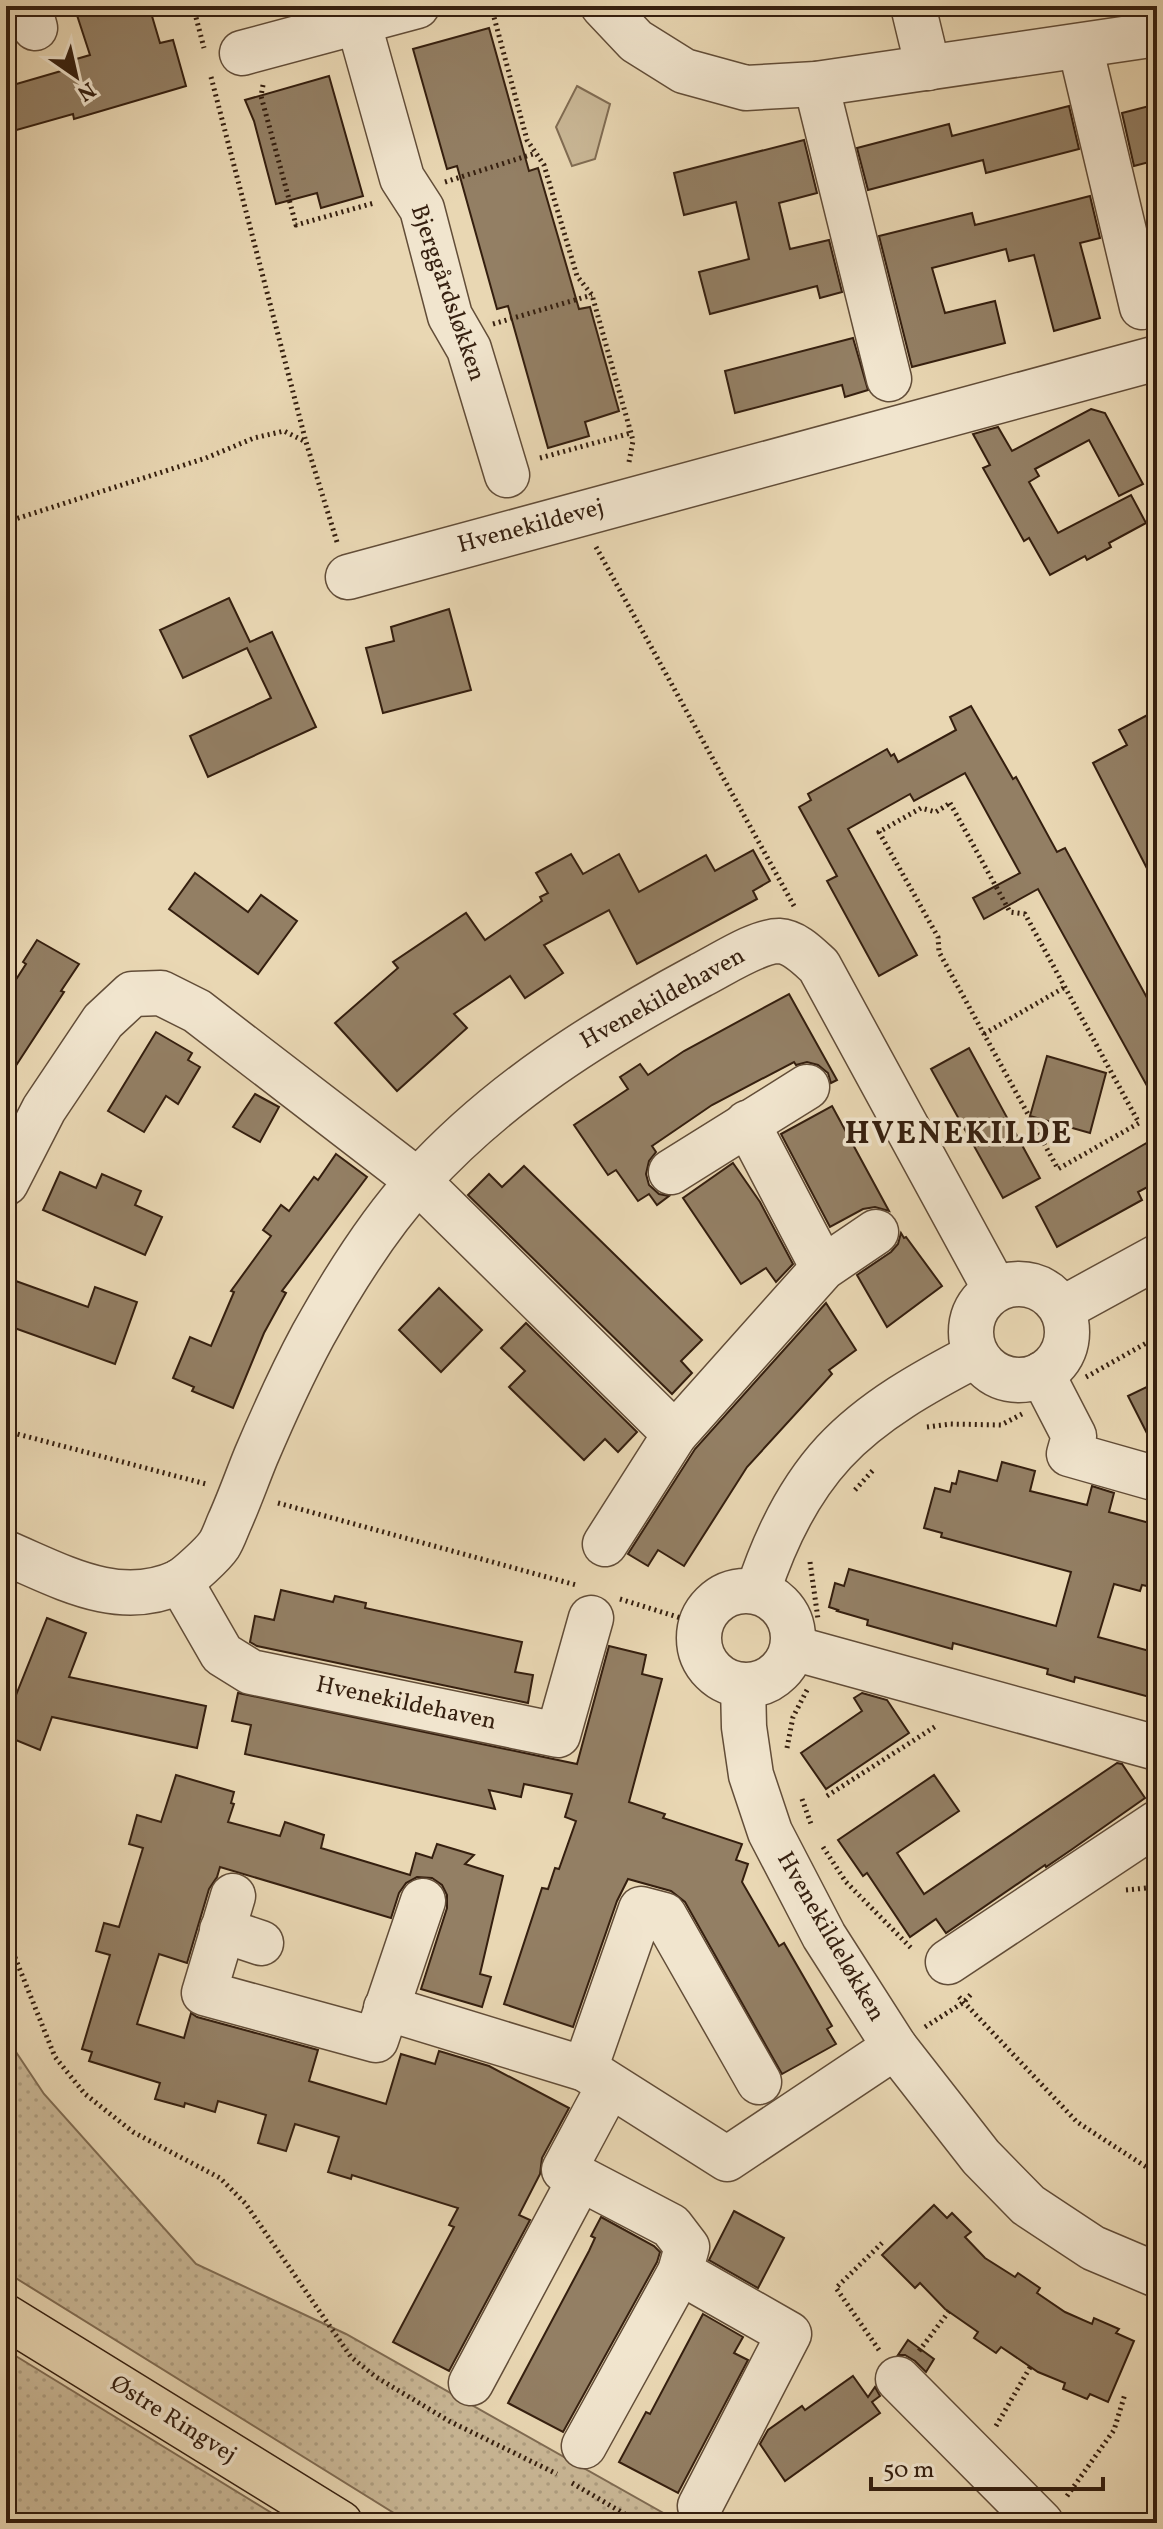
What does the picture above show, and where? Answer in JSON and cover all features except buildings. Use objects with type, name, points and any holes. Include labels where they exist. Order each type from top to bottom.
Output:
[{"type":"main road","name":"Østre Ringvej","points":[[6,2317],[340,2523]]},
{"type":"street","points":[[232,54],[417,6]]},
{"type":"street","points":[[603,6],[636,41],[684,71],[746,88],[816,84],[1157,34]]},
{"type":"street","points":[[913,6],[928,68]]},
{"type":"street","name":"Bjerggårdsløkken","points":[[358,21],[402,178],[422,209],[450,316],[469,349],[506,471]]},
{"type":"street","points":[[1080,46],[1142,307]]},
{"type":"street","points":[[816,84],[889,379]]},
{"type":"street","name":"Hvenekildevej","points":[[348,577],[1157,358]]},
{"type":"street","name":"Hvenekildehaven","points":[[6,1553],[90,1588],[134,1594],[180,1581],[219,1546],[256,1456],[312,1337],[378,1231],[418,1181],[513,1093],[569,1051],[627,1015],[751,948],[779,941],[790,946]]},
{"type":"street","points":[[790,946],[801,949],[819,966],[995,1289]]},
{"type":"street","points":[[6,1183],[44,1109],[103,1021],[132,994],[161,993],[197,1011],[418,1181],[675,1434]]},
{"type":"street","points":[[671,1172],[807,1087]]},
{"type":"street","points":[[747,1123],[823,1268]]},
{"type":"street","points":[[605,1544],[675,1434],[823,1268],[876,1232]]},
{"type":"street","points":[[1062,1309],[1157,1257]]},
{"type":"street","points":[[1048,1385],[998,1376],[985,1367],[976,1355],[971,1341],[975,1311],[995,1289],[1025,1283],[1053,1297],[1062,1309],[1067,1323],[1067,1338],[1048,1385],[1074,1436],[1069,1454],[1157,1479]]},
{"type":"street","points":[[758,1591],[770,1554],[798,1500],[834,1452],[877,1414],[935,1376],[976,1355]]},
{"type":"street","name":"Hvenekildehaven","points":[[180,1581],[222,1654],[251,1672],[558,1735],[584,1620]]},
{"type":"street","points":[[806,1652],[782,1607],[758,1591],[743,1590],[716,1600],[700,1624],[700,1652],[716,1675],[729,1682],[743,1685],[769,1679],[788,1660],[806,1652],[1157,1748]]},
{"type":"street","name":"Hvenekildeløkken","points":[[743,1685],[744,1727],[751,1775],[770,1832],[824,1936],[895,2047],[981,2157],[1028,2205],[1093,2248],[1157,2275]]},
{"type":"street","points":[[941,1971],[1157,1823]]},
{"type":"street","points":[[239,1923],[204,1993],[376,2040],[423,1901]]},
{"type":"street","points":[[584,2446],[680,2272],[687,2247],[671,2226],[564,2170],[597,2077],[641,1909],[664,1915],[759,2082]]},
{"type":"street","name":"Hvenekildeløkken","points":[[386,2008],[597,2077],[727,2159],[895,2047]]},
{"type":"street","points":[[471,2383],[580,2179]]},
{"type":"street","points":[[680,2272],[789,2334],[700,2506]]},
{"type":"street","points":[[898,2379],[978,2459],[1053,2511]]},
{"type":"path","points":[[193,6],[261,96],[296,225],[536,153]]},
{"type":"path","points":[[491,6],[527,140],[544,165],[577,276],[592,295],[631,433],[633,441],[621,502]]},
{"type":"path","points":[[232,54],[306,442],[348,577]]},
{"type":"path","points":[[460,333],[592,295]]},
{"type":"path","points":[[6,522],[206,458],[254,438],[284,431],[306,442]]},
{"type":"path","points":[[506,471],[631,433]]},
{"type":"path","points":[[579,514],[798,914],[790,946]]},
{"type":"path","points":[[950,803],[1010,912],[1025,914],[1065,987],[1139,1123],[1058,1169],[939,952],[938,937],[879,832],[921,808],[936,812],[950,803]]},
{"type":"path","points":[[984,1034],[1065,987]]},
{"type":"path","points":[[915,1436],[926,1428],[950,1424],[1001,1425],[1048,1385],[1157,1337]]},
{"type":"path","points":[[6,1431],[243,1493],[584,1620],[700,1624]]},
{"type":"path","points":[[852,1492],[883,1460]]},
{"type":"path","points":[[786,1757],[806,1652],[820,1631],[809,1563],[815,1551]]},
{"type":"path","points":[[827,1796],[951,1717],[959,1694]]},
{"type":"path","points":[[801,1796],[815,1836],[846,1882],[941,1971],[964,2002],[1077,2122],[1157,2174]]},
{"type":"path","points":[[6,1935],[55,2057],[85,2094],[133,2132],[220,2178],[245,2203],[351,2357],[376,2377],[449,2421],[549,2469],[640,2523]]},
{"type":"path","points":[[895,2047],[964,2002]]},
{"type":"path","points":[[882,2243],[836,2288],[898,2379],[950,2310]]},
{"type":"path","points":[[978,2459],[1032,2364]]},
{"type":"path","points":[[1053,2511],[1114,2430],[1125,2394]]},
{"type":"shaded area","points":[[577,86],[610,104],[595,159],[572,166],[556,127]]},
{"type":"shaded area","points":[[6,2037],[44,2094],[196,2264],[346,2334],[681,2523],[410,2523],[6,2272]]},
{"type":"shaded area","points":[[6,2350],[288,2523],[6,2523]]},
{"type":"district","name":"HVENEKILDE","points":[[959,1135]]}]
